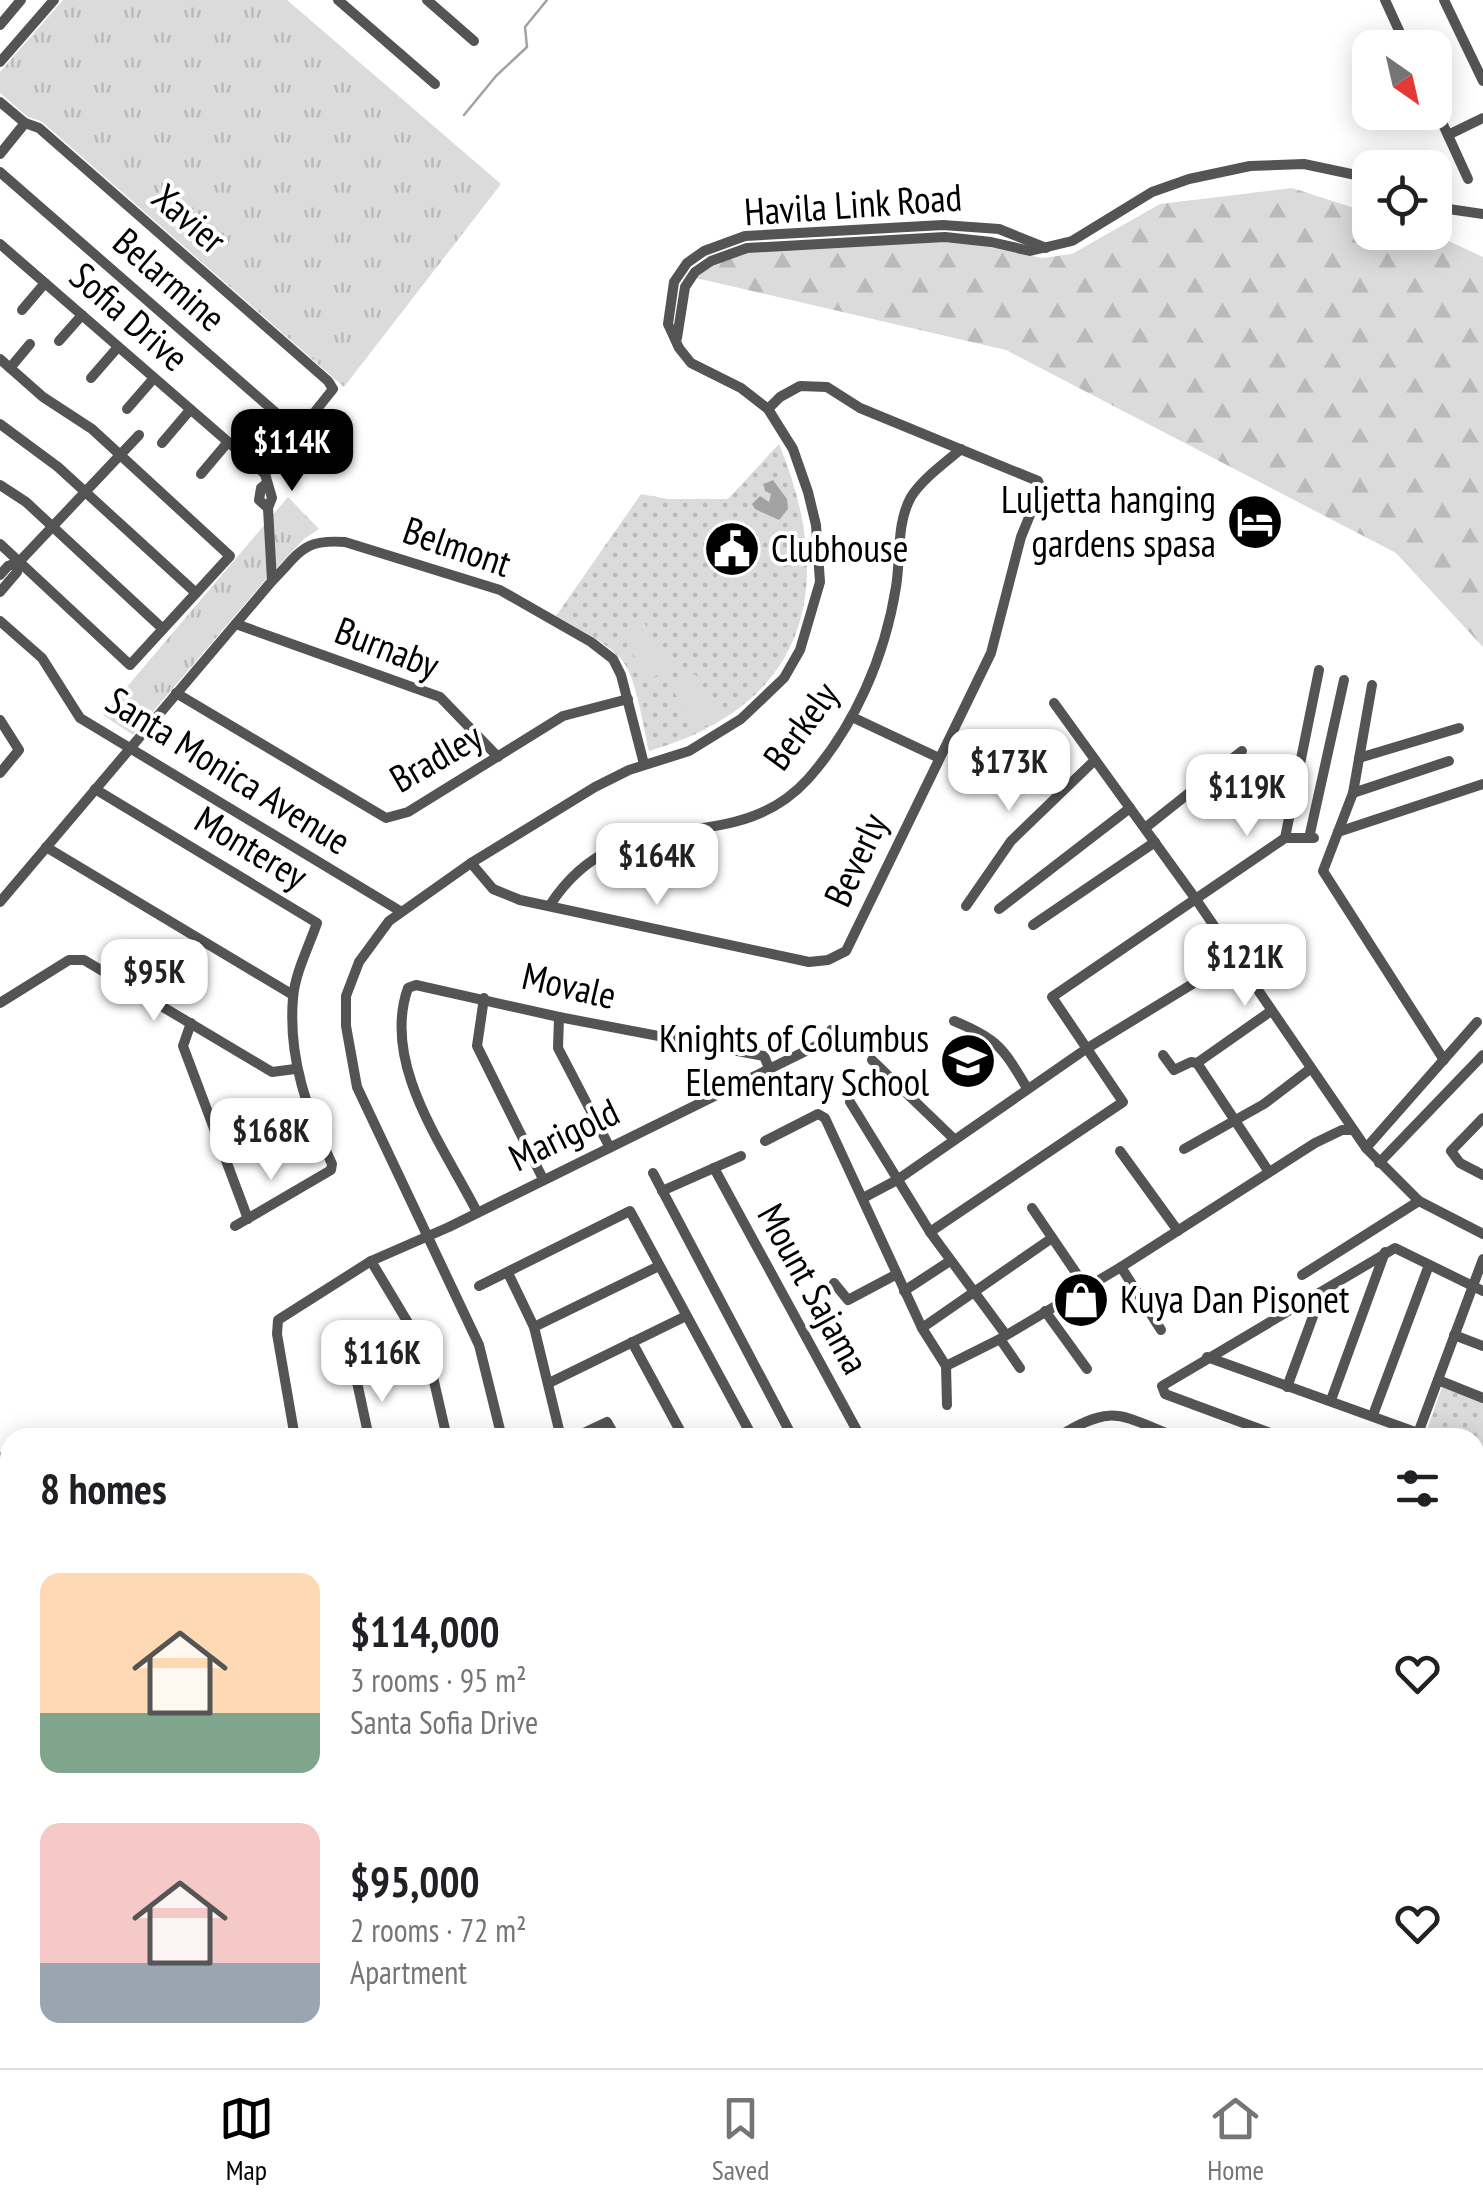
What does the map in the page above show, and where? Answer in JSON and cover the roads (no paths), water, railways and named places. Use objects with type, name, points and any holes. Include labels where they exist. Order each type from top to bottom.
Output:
[{"type":"street","points":[[0,26],[21,0]]},
{"type":"street","points":[[0,62],[54,0]]},
{"type":"street","points":[[338,0],[436,84]]},
{"type":"street","points":[[427,0],[474,40]]},
{"type":"street","points":[[1385,0],[1399,30]]},
{"type":"street","points":[[1444,0],[1483,80]]},
{"type":"street","name":"Xavier","points":[[0,102],[25,123],[39,128],[334,389],[298,432]]},
{"type":"street","points":[[1448,134],[1483,118]]},
{"type":"street","points":[[0,154],[25,123]]},
{"type":"street","points":[[1446,130],[1468,178]]},
{"type":"street","name":"Havila Link Road","points":[[768,408],[741,388],[692,363],[679,348],[685,287],[695,272],[711,261],[747,248],[945,237],[1030,251],[1072,241],[1152,192],[1250,166],[1304,164],[1352,174]]},
{"type":"street","name":"Belarmine","points":[[0,172],[298,432]]},
{"type":"street","points":[[1452,209],[1483,214]]},
{"type":"street","name":"Sofia Drive","points":[[2,251],[82,315],[265,479]]},
{"type":"street","points":[[22,310],[45,283]]},
{"type":"street","points":[[59,341],[82,315]]},
{"type":"street","points":[[0,544],[130,665],[230,556],[92,430],[43,397],[5,363],[30,344]]},
{"type":"street","points":[[91,378],[118,347]]},
{"type":"street","points":[[127,409],[154,378]]},
{"type":"street","name":"Beverly","points":[[471,863],[493,888],[520,900],[808,962],[828,960],[846,951],[996,638],[1021,536],[1041,488],[1038,481],[860,408],[827,387],[800,386],[768,408]]},
{"type":"street","points":[[500,1428],[479,1345],[358,1087],[346,1026],[346,996],[359,962],[376,936],[400,912],[595,787],[644,764],[689,751],[741,720],[784,678],[806,632],[820,582],[816,525],[793,449],[768,408]]},
{"type":"street","points":[[162,443],[190,410]]},
{"type":"street","points":[[0,424],[58,467],[196,594]]},
{"type":"street","points":[[272,581],[268,508],[272,498],[265,479],[298,432]]},
{"type":"street","points":[[0,575],[19,562],[139,436]]},
{"type":"street","points":[[201,474],[228,442]]},
{"type":"street","name":"Berkely","points":[[550,905],[577,870],[600,854],[653,835],[743,822],[769,812],[808,780],[852,717],[876,668],[897,585],[901,529],[912,496],[960,449]]},
{"type":"street","points":[[0,485],[54,526],[163,629]]},
{"type":"street","name":"Belmont","points":[[0,902],[272,581],[308,544],[320,540],[346,542],[500,590],[591,642],[613,659],[628,699],[644,764]]},
{"type":"street","points":[[0,592],[17,572],[19,562]]},
{"type":"street","name":"Santa Monica Avenue","points":[[0,622],[42,658],[80,718],[400,912]]},
{"type":"street","name":"Burnaby","points":[[236,624],[440,697],[498,758]]},
{"type":"street","points":[[1284,838],[1318,670]]},
{"type":"street","points":[[930,1232],[1123,1102],[1052,997],[1284,838],[1312,838],[1344,680]]},
{"type":"street","points":[[1372,686],[1353,793],[1323,871],[1444,1060]]},
{"type":"street","name":"Bradley","points":[[176,693],[386,818],[408,812],[563,716],[628,699]]},
{"type":"street","points":[[1054,703],[1196,898],[1366,1148],[1419,1201],[1483,1234]]},
{"type":"street","points":[[852,717],[938,757]]},
{"type":"street","points":[[0,720],[19,750],[0,773]]},
{"type":"street","points":[[1359,758],[1459,728]]},
{"type":"street","points":[[1145,828],[1242,750]]},
{"type":"street","points":[[966,906],[1011,841],[1095,760]]},
{"type":"street","points":[[1353,793],[1449,760]]},
{"type":"street","points":[[1338,832],[1483,784]]},
{"type":"street","name":"Monterey","points":[[96,789],[317,923],[293,996],[296,1069],[306,1108],[332,1164],[331,1170],[236,1226]]},
{"type":"street","points":[[998,910],[1130,808]]},
{"type":"street","points":[[1033,925],[1155,842]]},
{"type":"street","points":[[46,847],[293,996]]},
{"type":"street","points":[[864,1198],[897,1180],[1086,1049],[1235,958]]},
{"type":"street","points":[[0,1002],[69,960],[84,960],[272,1072],[296,1069]]},
{"type":"street","name":"Movale","points":[[478,1212],[408,1080],[400,1016],[408,988],[416,985],[764,1056],[769,1068]]},
{"type":"street","points":[[484,998],[477,1046],[543,1179]]},
{"type":"street","points":[[1163,1055],[1174,1070],[1197,1063],[1271,1011]]},
{"type":"street","points":[[559,1017],[558,1048],[609,1146]]},
{"type":"street","points":[[954,1021],[998,1043],[1027,1088]]},
{"type":"street","points":[[1366,1148],[1478,1022]]},
{"type":"street","points":[[191,1023],[183,1046],[248,1219]]},
{"type":"street","name":"Marigold","points":[[293,1428],[278,1320],[371,1260],[478,1212],[822,1043],[830,1030]]},
{"type":"street","points":[[1379,1163],[1483,1055]]},
{"type":"street","points":[[872,1060],[954,1139]]},
{"type":"street","points":[[1197,1063],[1268,1172]]},
{"type":"street","points":[[1184,1148],[1264,1104],[1310,1069]]},
{"type":"street","points":[[850,1102],[1020,1368]]},
{"type":"street","points":[[766,1142],[820,1113],[864,1198],[922,1328],[946,1366],[947,1405]]},
{"type":"street","points":[[1482,1120],[1451,1151],[1460,1162],[1483,1175]]},
{"type":"street","points":[[946,1366],[1121,1267],[1315,1143],[1342,1130],[1353,1130]]},
{"type":"street","points":[[1120,1150],[1178,1230]]},
{"type":"street","points":[[662,1191],[740,1156]]},
{"type":"street","name":"Mount Sajama","points":[[714,1168],[857,1428]]},
{"type":"street","points":[[653,1173],[788,1428]]},
{"type":"street","points":[[1302,1275],[1419,1201]]},
{"type":"street","points":[[1032,1208],[1084,1286]]},
{"type":"street","points":[[479,1286],[630,1211],[748,1428]]},
{"type":"street","points":[[922,1328],[1052,1238]]},
{"type":"street","points":[[1257,1428],[1165,1394],[1164,1382],[1396,1248],[1478,1289]]},
{"type":"street","points":[[1332,1400],[1386,1252]]},
{"type":"street","points":[[1420,1428],[1454,1335],[1478,1289],[1483,1259]]},
{"type":"street","points":[[371,1260],[422,1346],[446,1428]]},
{"type":"street","points":[[904,1291],[950,1261]]},
{"type":"street","points":[[534,1327],[659,1266]]},
{"type":"street","points":[[1373,1415],[1429,1266]]},
{"type":"street","points":[[1121,1267],[1161,1330]]},
{"type":"street","points":[[508,1273],[534,1327],[559,1428]]},
{"type":"street","points":[[834,1284],[848,1300],[897,1274]]},
{"type":"street","points":[[1286,1387],[1322,1291]]},
{"type":"street","points":[[1045,1310],[1087,1370]]},
{"type":"street","points":[[549,1383],[686,1316]]},
{"type":"street","points":[[1454,1335],[1483,1346]]},
{"type":"street","points":[[632,1342],[679,1428]]},
{"type":"street","points":[[1207,1357],[1402,1428]]},
{"type":"street","points":[[1438,1380],[1483,1398]]},
{"type":"street","points":[[356,1382],[367,1428]]},
{"type":"street","points":[[1074,1428],[1108,1413],[1150,1428]]},
{"type":"waterway","points":[[464,115],[496,76],[527,47],[525,27],[547,0]]},
{"type":"place","name":"Luljetta hanging gardens spasa","points":[[1255,522]]},
{"type":"place","name":"Clubhouse","points":[[732,549]]},
{"type":"place","name":"Knights of Columbus Elementary School","points":[[968,1061]]},
{"type":"place","name":"Kuya Dan Pisonet","points":[[1081,1300]]}]
